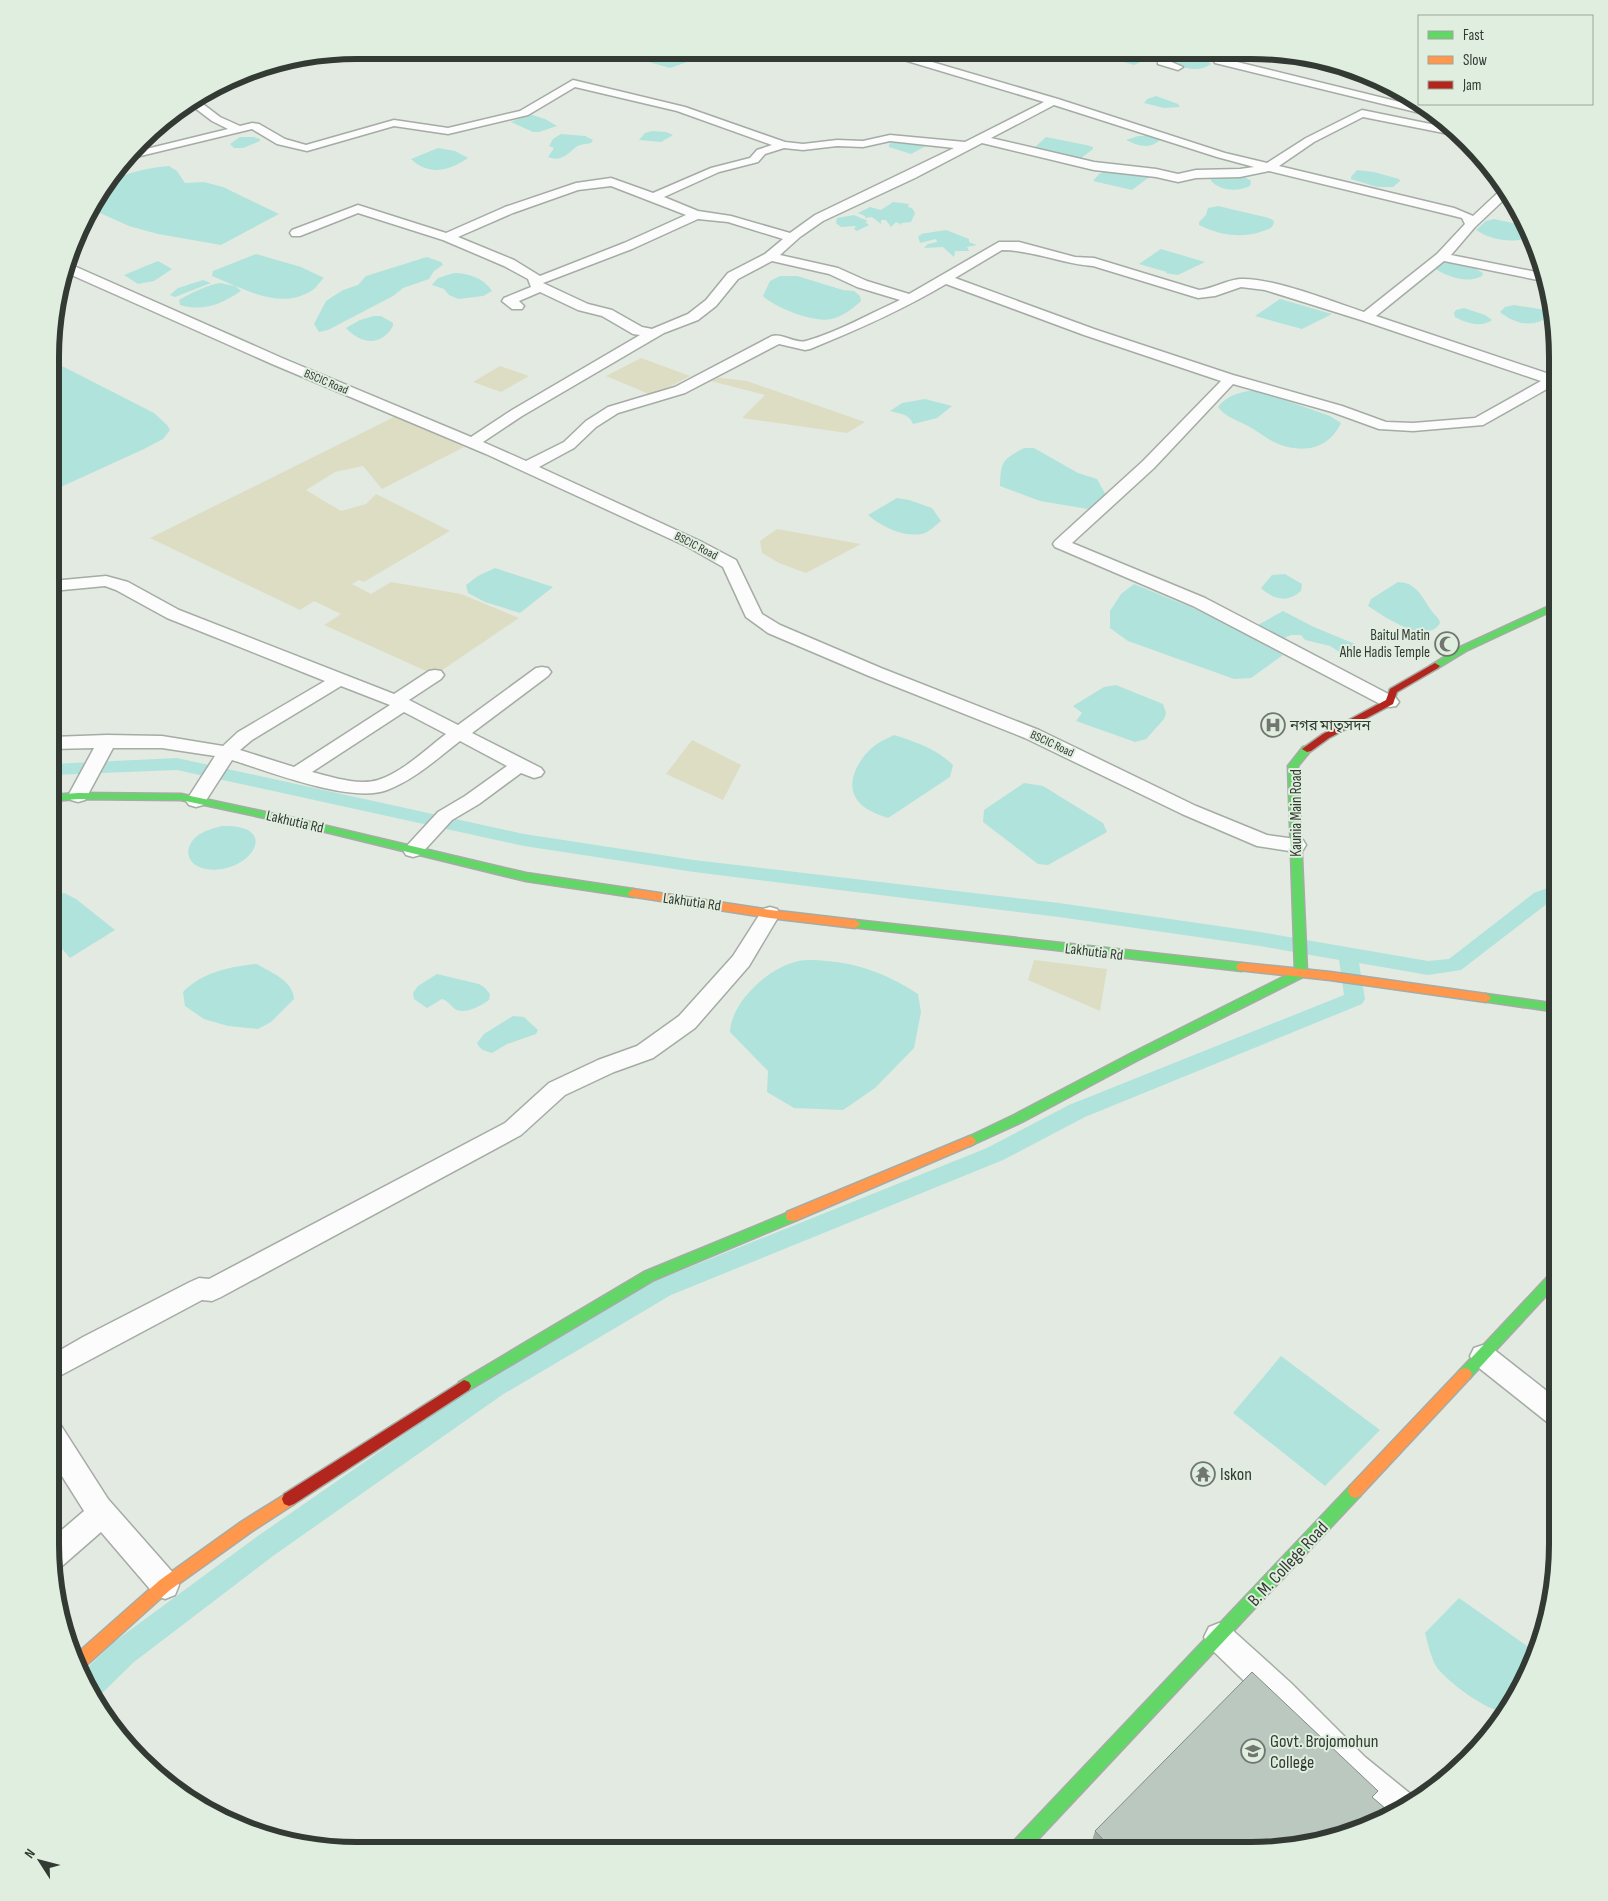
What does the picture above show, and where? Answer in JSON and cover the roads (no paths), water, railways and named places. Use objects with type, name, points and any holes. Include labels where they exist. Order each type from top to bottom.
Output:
[{"type":"street","points":[[912,59],[1054,101],[1221,155],[1467,216],[1471,224]]},
{"type":"street","points":[[1162,59],[1162,62],[1178,67]]},
{"type":"street","points":[[1223,59],[1219,61],[1411,105]]},
{"type":"street","points":[[139,154],[256,126],[273,137],[298,148],[307,148],[394,123],[448,131],[524,113],[573,83],[681,109],[783,145],[803,147],[837,143],[862,144],[890,138],[967,146]]},
{"type":"street","points":[[472,443],[517,413],[654,333],[693,317],[711,303],[733,276],[770,257],[793,236],[819,218],[980,140],[1054,101]]},
{"type":"street","points":[[198,105],[216,119],[238,129]]},
{"type":"street","points":[[1407,122],[1422,112]]},
{"type":"street","points":[[980,140],[1094,166],[1149,172],[1178,178],[1196,174],[1240,173],[1269,167],[1310,140],[1362,114],[1445,130]]},
{"type":"street","points":[[654,197],[715,170],[754,160],[761,152],[783,145]]},
{"type":"street","points":[[447,237],[509,210],[576,187],[601,185],[611,182],[654,197],[696,215]]},
{"type":"street","points":[[1366,317],[1442,257],[1471,224],[1501,195]]},
{"type":"street","points":[[296,233],[358,208],[447,237],[509,263],[534,277],[538,285],[583,307],[607,313],[638,331],[654,333]]},
{"type":"street","points":[[517,306],[509,301],[538,285],[696,215],[708,214],[764,231],[793,236]]},
{"type":"street","points":[[528,467],[570,445],[591,424],[613,410],[680,390],[777,338],[805,346],[875,317],[910,299],[999,246],[1019,246],[1076,260],[1094,262],[1198,294],[1210,293],[1240,283],[1256,284],[1366,317],[1549,379]]},
{"type":"street","points":[[770,257],[833,271],[862,284],[910,299]]},
{"type":"street","points":[[1442,257],[1538,276]]},
{"type":"street","name":"BSCIC Road","points":[[72,270],[220,337],[528,467],[694,544],[730,564],[755,617],[774,629],[875,672],[1032,734],[1189,810],[1264,841],[1296,846]]},
{"type":"street","points":[[946,278],[1089,332],[1230,380],[1242,380],[1337,409],[1384,426],[1413,427],[1478,422],[1549,385]]},
{"type":"street","points":[[1230,380],[1159,455],[1117,495],[1060,544],[1199,602],[1390,702]]},
{"type":"street","points":[[59,585],[106,581],[122,586],[173,614],[399,703],[527,768],[446,816],[413,850]]},
{"type":"street","name":"Kaunia Main Road","points":[[1301,968],[1293,766],[1304,751],[1326,736],[1390,702],[1393,691],[1463,649],[1549,609]]},
{"type":"street","points":[[59,743],[162,742],[227,752],[296,774],[351,787],[381,786],[407,772],[542,672]]},
{"type":"street","points":[[296,774],[399,703],[435,675]]},
{"type":"street","points":[[196,801],[227,752],[245,736],[339,680]]},
{"type":"street","points":[[78,796],[107,741]]},
{"type":"street","name":"Lakhutia Rd","points":[[59,797],[181,797],[526,878],[770,914],[1156,959],[1301,968],[1370,982],[1549,1007]]},
{"type":"street","points":[[59,1365],[92,1345],[199,1289],[212,1290],[280,1255],[513,1129],[557,1089],[606,1066],[645,1052],[687,1022],[741,961],[770,914]]},
{"type":"street","points":[[82,1660],[165,1585],[206,1554],[353,1456],[490,1369],[650,1276],[1010,1124],[1149,1050],[1242,1005],[1301,968]]},
{"type":"street","name":"B. M. College Road","points":[[1025,1842],[1549,1286]]},
{"type":"street","points":[[1483,1356],[1549,1408]]},
{"type":"street","points":[[59,1446],[103,1512],[165,1585]]},
{"type":"street","points":[[59,1551],[103,1512]]},
{"type":"street","points":[[1219,1637],[1280,1694],[1354,1768],[1398,1803]]},
{"type":"water","points":[[654,59],[684,59],[690,61],[670,68],[649,62]]},
{"type":"water","points":[[1113,59],[1147,59],[1134,65]]},
{"type":"water","points":[[1173,59],[1201,59],[1211,64],[1201,69],[1196,69],[1169,62]]},
{"type":"water","points":[[1156,96],[1178,104],[1180,107],[1164,108],[1144,103],[1147,99]]},
{"type":"water","points":[[529,114],[545,119],[557,126],[533,132],[511,122]]},
{"type":"water","points":[[652,131],[666,132],[673,135],[661,142],[639,140],[645,133]]},
{"type":"water","points":[[561,134],[585,136],[593,140],[591,143],[578,146],[560,158],[548,157],[554,148],[549,146],[553,139]]},
{"type":"water","points":[[1138,136],[1149,136],[1160,140],[1152,145],[1143,146],[1126,140]]},
{"type":"water","points":[[240,137],[254,137],[260,139],[260,141],[243,148],[234,148],[230,144]]},
{"type":"water","points":[[1046,137],[1086,145],[1093,147],[1093,149],[1080,159],[1035,151],[1034,148]]},
{"type":"water","points":[[899,140],[925,144],[926,146],[911,154],[889,147],[889,144]]},
{"type":"water","points":[[438,148],[455,151],[468,158],[454,166],[440,170],[425,168],[411,159]]},
{"type":"water","points":[[169,166],[177,171],[185,183],[204,182],[223,187],[279,214],[221,245],[158,234],[129,226],[97,212],[118,178],[146,169]]},
{"type":"water","points":[[1111,169],[1152,175],[1132,190],[1093,181],[1099,174]]},
{"type":"water","points":[[1357,170],[1374,172],[1399,179],[1400,181],[1393,187],[1377,187],[1351,179]]},
{"type":"water","points":[[1242,175],[1251,181],[1250,186],[1229,190],[1219,187],[1211,181],[1212,177]]},
{"type":"water","points":[[893,202],[909,204],[908,207],[912,208],[915,213],[911,222],[901,223],[902,225],[896,222],[891,227],[886,220],[881,220],[881,224],[872,217],[865,218],[865,216],[858,213],[870,207],[881,210]]},
{"type":"water","points":[[1218,206],[1269,218],[1274,223],[1268,230],[1247,235],[1231,235],[1199,225],[1199,222],[1206,215],[1208,208]]},
{"type":"water","points":[[854,215],[868,221],[865,222],[869,225],[857,231],[854,229],[856,226],[841,227],[836,223],[837,218]]},
{"type":"water","points":[[1494,219],[1519,224],[1525,237],[1519,240],[1502,240],[1476,230],[1486,221]]},
{"type":"water","points":[[946,230],[969,239],[969,242],[977,245],[967,247],[969,251],[955,251],[954,257],[943,247],[924,248],[928,244],[937,242],[936,239],[920,243],[918,236],[922,235],[920,234]]},
{"type":"water","points":[[1161,249],[1205,262],[1178,275],[1165,273],[1167,272],[1139,264]]},
{"type":"water","points":[[256,254],[301,267],[324,278],[311,291],[299,297],[286,299],[261,296],[212,276],[213,271]]},
{"type":"water","points":[[427,257],[441,262],[443,265],[434,271],[429,279],[403,288],[393,296],[328,330],[319,332],[314,324],[326,301],[343,290],[358,285],[366,276]]},
{"type":"water","points":[[158,261],[172,269],[154,281],[138,284],[124,275]]},
{"type":"water","points":[[1448,261],[1471,266],[1483,273],[1482,276],[1470,279],[1457,278],[1444,274],[1433,267]]},
{"type":"water","points":[[454,273],[475,277],[489,286],[492,291],[483,296],[458,299],[449,295],[444,289],[432,285],[438,278]]},
{"type":"water","points":[[780,276],[797,276],[843,290],[854,291],[860,296],[861,301],[842,315],[827,320],[797,314],[769,301],[763,296],[770,281]]},
{"type":"water","points":[[203,280],[211,283],[175,297],[170,295],[178,288]]},
{"type":"water","points":[[220,283],[235,286],[241,291],[212,306],[197,308],[180,305],[179,300],[184,297],[204,287]]},
{"type":"water","points":[[1280,299],[1332,314],[1302,329],[1255,316]]},
{"type":"water","points":[[1514,305],[1546,310],[1547,317],[1538,322],[1518,322],[1500,312],[1505,307]]},
{"type":"water","points":[[1464,308],[1485,315],[1492,320],[1478,324],[1469,323],[1455,317],[1454,313],[1456,310]]},
{"type":"water","points":[[381,316],[393,323],[388,333],[377,340],[364,340],[346,328],[360,320]]},
{"type":"water","points":[[59,366],[154,413],[167,425],[170,430],[163,439],[59,488]]},
{"type":"water","points":[[1257,390],[1330,416],[1341,423],[1328,440],[1319,445],[1300,449],[1280,445],[1228,416],[1218,407],[1235,394]]},
{"type":"water","points":[[925,399],[952,406],[937,418],[913,424],[906,416],[890,411],[902,403]]},
{"type":"water","points":[[1024,448],[1034,448],[1078,473],[1097,479],[1106,495],[1092,508],[1088,509],[1040,501],[1000,486],[1004,462],[1011,455]]},
{"type":"water","points":[[897,498],[932,508],[941,521],[925,533],[910,534],[887,528],[868,515]]},
{"type":"water","points":[[495,568],[553,587],[520,613],[485,602],[468,593],[466,585],[478,576]]},
{"type":"water","points":[[1285,574],[1302,584],[1301,591],[1296,595],[1286,598],[1276,597],[1261,588],[1272,575]]},
{"type":"water","points":[[1398,582],[1414,587],[1421,595],[1440,623],[1434,629],[1425,632],[1416,631],[1384,617],[1368,606],[1371,599]]},
{"type":"water","points":[[1134,584],[1210,615],[1283,655],[1251,678],[1234,679],[1128,641],[1110,628],[1110,611],[1121,594]]},
{"type":"water","points":[[1283,611],[1314,627],[1355,644],[1344,655],[1330,646],[1305,640],[1301,635],[1291,635],[1284,638],[1258,625]]},
{"type":"water","points":[[1116,685],[1163,704],[1166,713],[1164,719],[1146,739],[1135,742],[1076,721],[1082,713],[1073,706],[1104,687]]},
{"type":"water","points":[[894,735],[933,750],[953,765],[950,777],[888,818],[868,810],[856,799],[852,787],[855,773],[862,759],[872,748]]},
{"type":"water","points":[[1024,783],[1043,786],[1103,823],[1107,832],[1048,865],[1038,864],[983,822],[984,810]]},
{"type":"water","points":[[222,826],[241,828],[252,833],[256,841],[246,858],[235,865],[222,869],[206,869],[193,863],[188,854],[194,838],[205,831]]},
{"type":"water","points":[[64,893],[76,899],[115,930],[70,958],[59,945],[59,895]]},
{"type":"water","points":[[814,960],[843,963],[869,970],[881,974],[918,994],[921,1012],[914,1048],[875,1088],[843,1110],[794,1108],[767,1092],[768,1071],[730,1032],[737,1010],[752,989],[762,980],[784,966],[800,961]]},
{"type":"water","points":[[257,964],[286,982],[293,992],[294,999],[271,1022],[258,1029],[228,1026],[204,1019],[185,1006],[183,992],[199,980],[227,969]]},
{"type":"water","points":[[437,974],[479,984],[490,994],[489,1000],[477,1007],[463,1011],[455,1009],[442,999],[427,1008],[414,999],[413,993],[418,986]]},
{"type":"water","points":[[513,1016],[524,1017],[538,1030],[536,1034],[507,1044],[492,1053],[480,1047],[477,1043],[484,1034]]},
{"type":"water","points":[[1281,1356],[1380,1430],[1325,1486],[1233,1413]]},
{"type":"water","points":[[1459,1598],[1530,1648],[1519,1676],[1498,1711],[1478,1701],[1460,1689],[1438,1669],[1433,1661],[1425,1633]]},
{"type":"waterway","points":[[59,770],[177,764],[524,840],[694,866],[1059,910],[1260,939],[1348,954]]},
{"type":"waterway","points":[[1348,954],[1428,968],[1454,965],[1541,898],[1549,894]]},
{"type":"waterway","points":[[93,1682],[124,1652],[264,1547],[493,1387],[663,1288],[995,1154],[1077,1111],[1355,999],[1348,954]]},
{"type":"place","name":"Baitul Matin Ahle Hadis Temple","points":[[1447,644]]},
{"type":"place","name":"নগর মাতৃসদন","points":[[1273,725]]},
{"type":"place","name":"Iskon","points":[[1203,1474]]},
{"type":"place","name":"Govt. Brojomohun College","points":[[1253,1751]]}]
